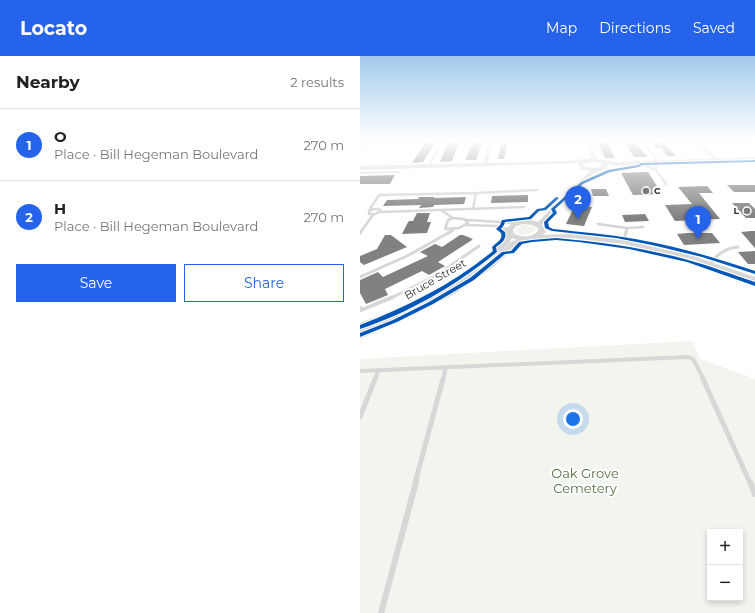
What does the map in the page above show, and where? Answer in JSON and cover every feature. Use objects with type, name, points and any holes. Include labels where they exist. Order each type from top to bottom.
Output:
[{"type":"street","points":[[360,168],[428,166]]},
{"type":"street","points":[[577,166],[599,169],[624,166]]},
{"type":"street","points":[[536,237],[540,234],[544,218],[587,178],[590,173],[604,166]]},
{"type":"street","points":[[587,178],[600,172],[624,166]]},
{"type":"street","points":[[528,222],[582,175],[584,172],[581,167]]},
{"type":"street","points":[[517,223],[528,222],[561,235]]},
{"type":"street","name":"Bruce Street","points":[[361,329],[415,303],[456,280],[488,258],[504,244],[509,237],[509,232],[517,223]]},
{"type":"street","points":[[509,232],[518,238],[525,239],[561,235],[623,242],[667,251],[711,263],[755,278]]},
{"type":"street","name":"Bruce Street","points":[[361,329],[413,312],[453,291],[489,266],[515,243],[525,239]]},
{"type":"lane","points":[[646,166],[656,170],[666,184]]},
{"type":"lane","points":[[656,166],[656,170]]},
{"type":"lane","points":[[385,172],[389,167]]},
{"type":"lane","points":[[360,173],[399,172]]},
{"type":"lane","points":[[372,210],[370,209],[380,195],[470,192],[476,194],[481,192],[537,190]]},
{"type":"lane","points":[[473,209],[476,194]]},
{"type":"lane","points":[[360,233],[373,215],[380,212],[524,207]]},
{"type":"lane","points":[[373,215],[368,213],[372,210],[378,209],[381,210],[380,212]]},
{"type":"lane","points":[[441,210],[452,218],[517,223]]},
{"type":"lane","points":[[452,218],[448,220],[445,229],[452,230]]},
{"type":"lane","points":[[466,225],[467,220]]},
{"type":"lane","points":[[598,224],[627,228],[642,227]]},
{"type":"lane","points":[[360,277],[407,256],[452,230],[466,225],[497,226],[509,232]]},
{"type":"lane","points":[[623,242],[627,228]]},
{"type":"lane","points":[[360,308],[361,310],[425,282],[466,257],[479,246]]},
{"type":"lane","points":[[711,263],[718,254],[724,250],[730,247],[738,247]]},
{"type":"lane","points":[[360,371],[688,357],[693,359],[697,365],[755,494]]},
{"type":"lane","points":[[381,613],[446,367]]},
{"type":"lane","points":[[360,417],[378,371]]},
{"type":"green space","points":[[525,225],[534,227],[535,230],[527,235],[516,233],[516,228]]},
{"type":"green space","name":"Oak Grove Cemetery","points":[[692,341],[700,359],[755,379],[755,613],[360,613],[360,359]]},
{"type":"building","points":[[648,172],[662,194],[633,195],[621,173]]},
{"type":"building","points":[[395,175],[390,184],[360,184],[360,176]]},
{"type":"building","points":[[727,185],[755,185],[755,192],[734,192]]},
{"type":"building","points":[[707,186],[713,193],[699,193],[720,219],[675,221],[665,205],[692,204],[678,187]]},
{"type":"building","points":[[591,189],[606,189],[609,196],[593,196]]},
{"type":"building","points":[[528,195],[528,202],[491,203],[492,196]]},
{"type":"building","points":[[419,197],[466,197],[464,204],[434,205],[433,207],[419,208],[421,205],[383,206],[387,200],[418,199]]},
{"type":"building","name":"L","points":[[732,203],[749,203],[755,209],[755,218],[746,218]]},
{"type":"building","points":[[575,205],[592,207],[584,226],[566,224]]},
{"type":"building","points":[[417,213],[430,213],[427,222],[431,222],[427,233],[402,234],[409,221],[413,221]]},
{"type":"building","points":[[645,214],[649,221],[625,222],[622,215]]},
{"type":"building","points":[[755,231],[755,248],[741,232]]},
{"type":"building","points":[[712,233],[720,243],[684,245],[677,234]]},
{"type":"building","points":[[385,235],[391,235],[407,247],[364,265],[360,262],[360,256],[377,249]]},
{"type":"building","points":[[460,235],[473,239],[438,262],[445,266],[429,275],[422,271],[385,289],[388,295],[366,304],[360,293],[360,280],[378,272],[383,277],[428,256],[420,252],[435,244],[442,247]]},
{"type":"building","points":[[755,251],[755,264],[748,264],[738,252]]},
{"type":"cycle path","points":[[639,166],[609,171],[582,183],[553,209],[555,213],[546,222],[547,228],[552,230],[616,237],[652,243],[704,256],[755,273]]},
{"type":"cycle path","points":[[360,327],[395,313],[449,285],[481,263],[495,251],[494,247],[504,237],[503,232],[498,229],[502,225],[503,221],[530,218],[538,210],[545,209],[557,198]]},
{"type":"cycle path","points":[[360,335],[395,321],[431,303],[472,279],[504,253],[512,252],[521,243],[532,241],[556,239],[629,248],[688,261],[755,284]]},
{"type":"place","name":"C","points":[[646,191]]},
{"type":"place","name":"L","points":[[747,211]]},
{"type":"place","name":"H","points":[[578,219]]},
{"type":"place","name":"O","points":[[698,239]]}]
